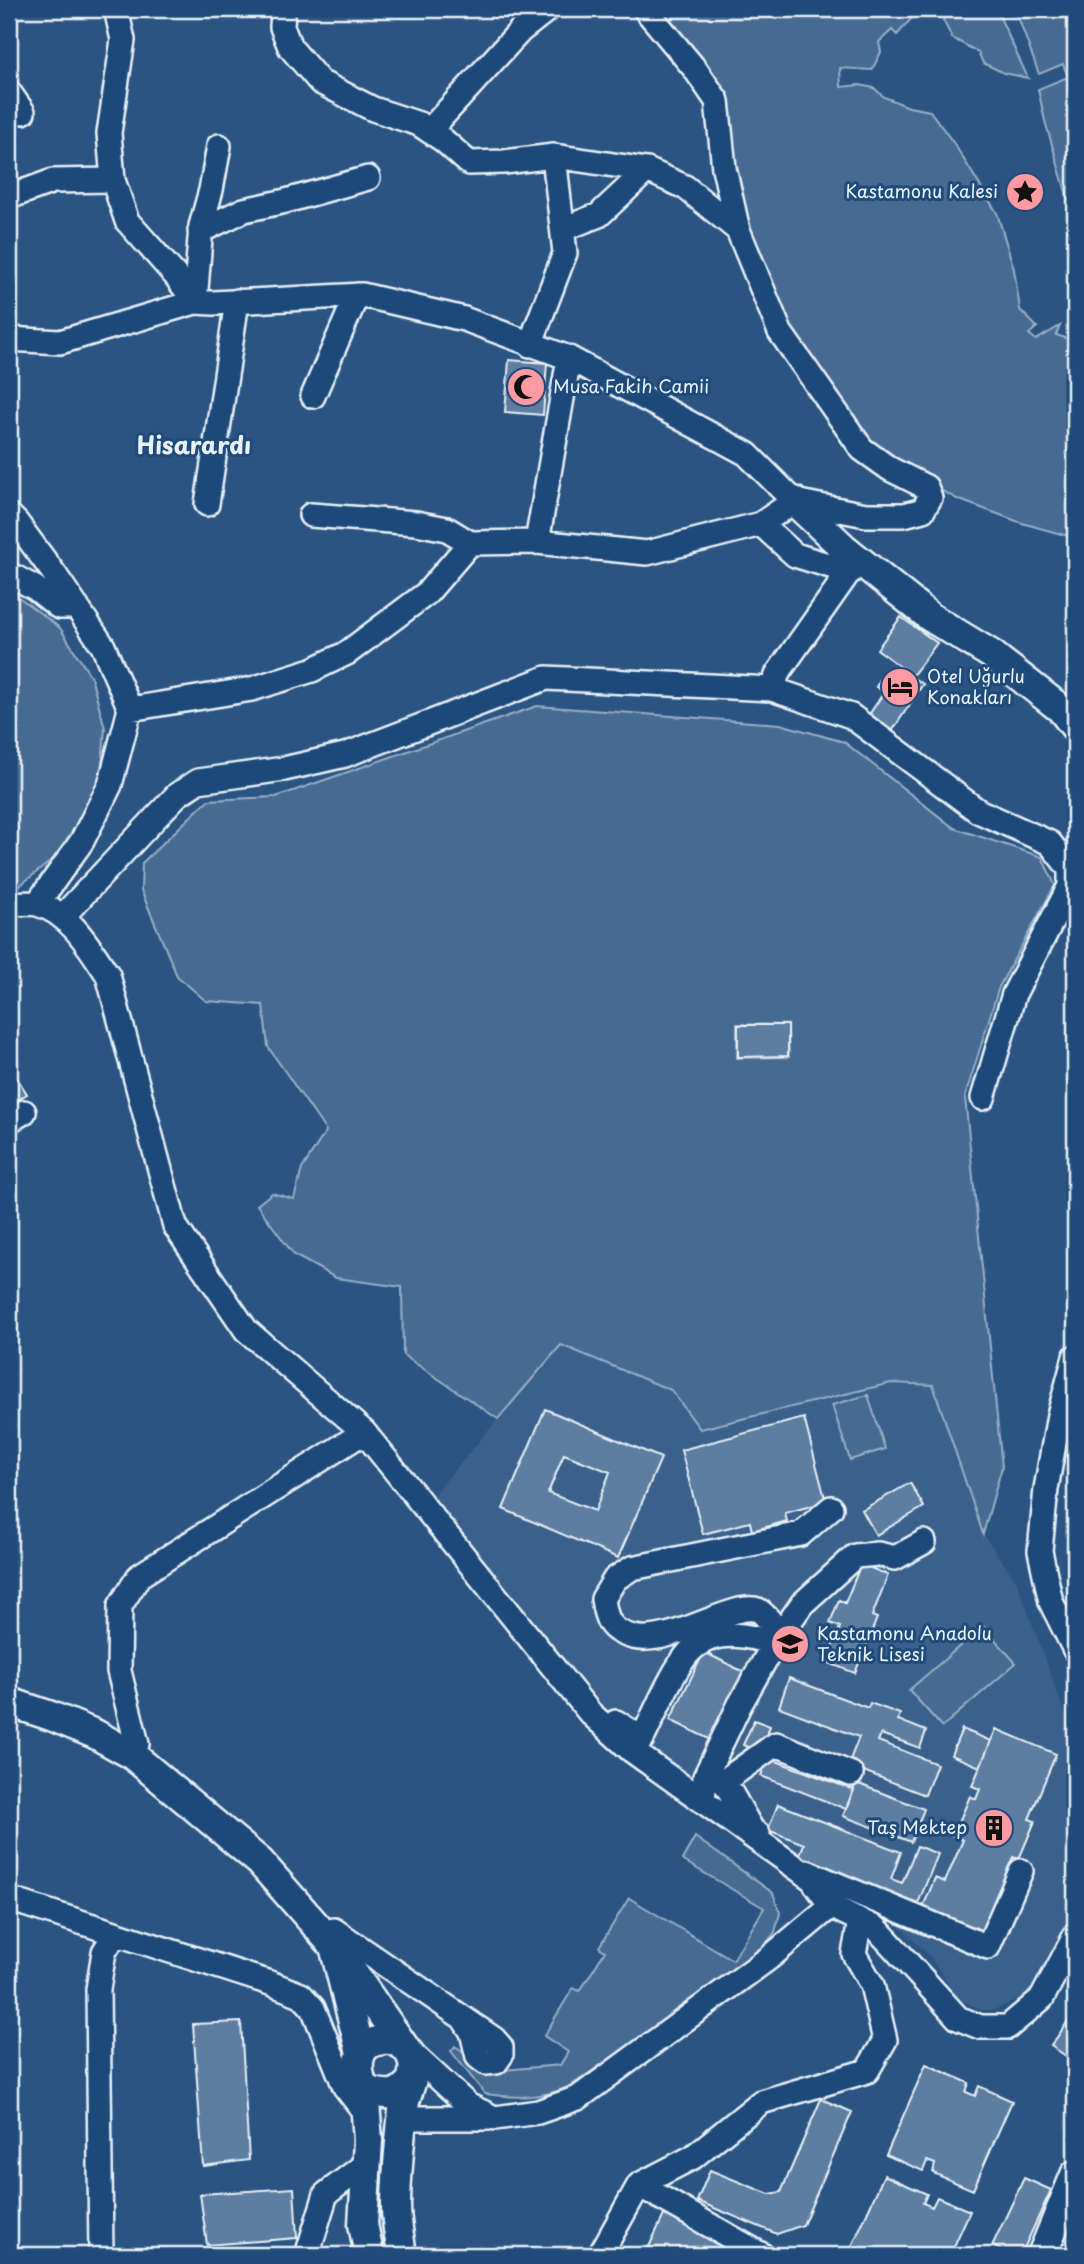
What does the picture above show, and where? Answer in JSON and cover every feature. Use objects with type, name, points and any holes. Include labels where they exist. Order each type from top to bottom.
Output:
[{"type":"main road","points":[[794,501],[854,565],[930,617],[991,654],[1061,709],[1075,727]]},
{"type":"main road","points":[[9,1702],[95,1734],[131,1754],[260,1862],[334,1946],[411,2056],[413,2063],[406,2095],[396,2208],[402,2255]]},
{"type":"main road","points":[[334,1946],[361,2053]]},
{"type":"main road","points":[[369,2255],[363,2224],[368,2140],[365,2102],[357,2063],[361,2053],[373,2042],[388,2039],[403,2045]]},
{"type":"main road","points":[[365,2102],[403,2090],[406,2095]]},
{"type":"main road","points":[[1042,2255],[1075,2175]]},
{"type":"street","points":[[116,9],[123,40],[109,134],[113,180],[127,221],[195,302]]},
{"type":"street","points":[[284,9],[282,27],[290,47],[320,82],[373,109],[419,124],[470,163],[554,156],[647,170],[685,187],[738,230]]},
{"type":"street","points":[[429,131],[520,31],[548,9]]},
{"type":"street","points":[[9,339],[60,342],[195,302],[357,295],[464,319],[569,358],[747,454],[794,501],[866,516],[904,515],[923,510],[930,498],[926,487],[890,469],[862,449],[780,332],[738,230],[724,168],[717,101],[695,69],[645,9]]},
{"type":"street","points":[[9,92],[23,112]]},
{"type":"street","points":[[195,302],[200,231],[219,146]]},
{"type":"street","points":[[530,345],[565,253],[554,156]]},
{"type":"street","points":[[563,229],[599,215],[647,170]]},
{"type":"street","points":[[200,231],[243,210],[368,178]]},
{"type":"street","points":[[9,197],[53,181],[113,180]]},
{"type":"street","points":[[313,396],[357,295]]},
{"type":"street","points":[[207,504],[237,301]]},
{"type":"street","points":[[537,542],[569,358]]},
{"type":"street","points":[[311,515],[415,523],[447,529],[470,543],[537,542],[647,553],[761,524],[794,501]]},
{"type":"street","points":[[9,515],[103,646],[130,709],[110,785],[82,841],[37,904]]},
{"type":"street","points":[[761,524],[795,555],[854,565],[778,673],[772,690]]},
{"type":"street","points":[[130,709],[252,690],[313,670],[347,653],[427,593],[470,543]]},
{"type":"street","points":[[9,574],[35,588],[58,607],[77,607]]},
{"type":"street","points":[[62,917],[177,795],[198,781],[284,769],[345,755],[546,678],[772,690],[851,716],[978,811],[1050,843],[1070,869],[1070,886],[1014,994],[983,1098]]},
{"type":"street","points":[[9,904],[37,904],[62,917],[88,944],[108,975],[175,1226],[246,1330],[364,1432],[590,1713],[631,1750],[812,1879],[831,1906],[877,1929],[958,2018],[980,2027],[1008,2027],[1042,1998],[1075,1937]]},
{"type":"street","points":[[1075,1357],[1059,1415],[1046,1489],[1040,1551],[1051,1602],[1075,1650]]},
{"type":"street","points":[[131,1754],[137,1744],[119,1671],[120,1606],[139,1576],[364,1432]]},
{"type":"street","points":[[774,1644],[770,1621],[758,1611],[742,1610],[664,1637],[642,1639],[621,1634],[605,1619],[603,1599],[615,1579],[632,1568],[801,1534],[831,1508]]},
{"type":"street","points":[[703,1801],[714,1779],[739,1706],[774,1644],[802,1604],[855,1556],[878,1554],[895,1558],[924,1542]]},
{"type":"street","points":[[608,1717],[642,1739],[682,1661],[696,1646],[714,1637],[734,1636],[754,1636],[774,1644]]},
{"type":"street","points":[[714,1779],[776,1745],[851,1774]]},
{"type":"street","points":[[714,1779],[752,1830],[805,1871],[988,1947],[1021,1871]]},
{"type":"street","points":[[9,1899],[301,1995],[313,2008],[345,2087],[365,2102]]},
{"type":"street","points":[[406,2095],[410,2118],[495,2118],[538,2112],[579,2098],[769,1958],[831,1906]]},
{"type":"street","points":[[600,2255],[639,2185],[693,2157],[761,2102],[867,2071],[885,2040],[872,1985],[854,1954],[860,1921]]},
{"type":"street","points":[[334,1946],[334,1930],[463,2018]]},
{"type":"street","points":[[101,2255],[98,1989],[104,1952],[115,1934]]},
{"type":"street","points":[[403,2045],[468,2105],[495,2118]]},
{"type":"street","points":[[307,2255],[326,2194],[367,2163]]},
{"type":"street","points":[[639,2185],[762,2255]]},
{"type":"shaded area","points":[[651,9],[771,9],[778,16],[783,9],[920,9],[897,35],[892,30],[879,42],[881,52],[872,70],[840,68],[841,87],[860,85],[874,88],[884,97],[909,107],[930,111],[955,145],[997,213],[1014,269],[1020,310],[1037,327],[1029,334],[1036,340],[1060,326],[1056,335],[1075,341],[1075,538],[1022,523],[957,499],[880,456],[823,397],[750,246],[722,117]]},
{"type":"shaded area","points":[[952,9],[997,11],[1028,78],[1004,73],[983,63],[978,52],[952,38],[943,20]]},
{"type":"shaded area","points":[[1015,9],[1075,9],[1075,209],[1069,202],[1038,89],[1068,77],[1063,64],[1039,74]]},
{"type":"shaded area","points":[[9,590],[60,628],[91,677],[105,728],[101,779],[78,832],[61,853],[9,894]]},
{"type":"shaded area","points":[[537,706],[780,724],[844,742],[954,828],[1042,857],[1055,885],[999,987],[965,1097],[1002,1467],[983,1534],[933,1385],[891,1383],[700,1429],[671,1390],[561,1345],[498,1419],[403,1355],[402,1287],[336,1278],[294,1255],[257,1205],[272,1193],[294,1199],[302,1169],[326,1131],[268,1047],[263,1005],[206,1001],[177,976],[141,890],[142,863],[208,800],[276,797]],"holes":[[[737,1024],[788,1025],[789,1057],[737,1058]]]},
{"type":"shaded area","name":"Kastamonu Anadolu Teknik Lisesi","points":[[561,1345],[671,1390],[700,1428],[891,1383],[933,1385],[983,1534],[1017,1582],[1075,1741],[1075,1908],[1048,1977],[1035,1992],[994,2010],[982,2010],[958,1999],[930,1956],[890,1918],[841,1897],[704,1784],[591,1710],[429,1500]]},
{"type":"shaded area","points":[[868,1395],[885,1449],[850,1460],[832,1405]]},
{"type":"shaded area","points":[[983,1626],[1016,1663],[942,1727],[909,1690]]},
{"type":"shaded area","points":[[695,1837],[773,1893],[780,1913],[775,1932],[758,1954],[730,1977],[570,2086],[528,2096],[485,2094],[451,2051],[455,2046],[491,2071],[560,2065],[568,2052],[544,2036],[573,1988],[580,1991],[605,1951],[599,1947],[629,1898],[733,1960],[764,1908],[682,1860]]},
{"type":"building","name":"Musa Fakih Camii","points":[[509,360],[547,363],[543,415],[505,412]]},
{"type":"building","points":[[901,617],[937,643],[912,676],[877,649]]},
{"type":"building","points":[[897,668],[923,684],[889,736],[865,721],[884,692],[876,687],[881,678],[888,682]]},
{"type":"building","points":[[738,1025],[788,1025],[788,1056],[738,1057]]},
{"type":"building","points":[[9,1065],[27,1094],[9,1105]]},
{"type":"building","points":[[545,1409],[661,1458],[618,1558],[503,1509]],"holes":[[[564,1454],[610,1472],[595,1511],[548,1493]]]},
{"type":"building","points":[[804,1418],[826,1502],[785,1513],[787,1521],[752,1531],[750,1522],[703,1534],[681,1450]]},
{"type":"building","points":[[910,1483],[924,1507],[876,1535],[862,1510]]},
{"type":"building","points":[[861,1564],[888,1575],[872,1616],[877,1618],[855,1673],[826,1662],[840,1627],[830,1623],[839,1600],[845,1603]]},
{"type":"building","points":[[704,1652],[748,1674],[715,1742],[670,1720]]},
{"type":"building","points":[[789,1678],[868,1708],[870,1703],[900,1714],[898,1720],[926,1731],[920,1748],[881,1734],[878,1741],[937,1764],[925,1795],[848,1765],[859,1737],[779,1707]]},
{"type":"building","points":[[754,1720],[770,1726],[760,1752],[743,1745]]},
{"type":"building","points":[[962,1729],[991,1741],[980,1767],[951,1755]]},
{"type":"building","name":"Taş Mektep","points":[[996,1729],[1056,1754],[1029,1819],[1035,1821],[1019,1859],[1013,1857],[982,1931],[923,1907],[935,1878],[945,1882],[963,1840],[953,1836],[970,1796],[976,1799],[980,1789],[972,1786]]},
{"type":"building","points":[[768,1758],[854,1790],[846,1809],[761,1776]]},
{"type":"building","points":[[856,1783],[924,1809],[911,1842],[843,1816]]},
{"type":"building","points":[[778,1804],[901,1852],[891,1879],[902,1883],[917,1846],[938,1854],[917,1906],[798,1859],[804,1844],[768,1830]]},
{"type":"building","points":[[1075,2011],[1075,2062],[1051,2046]]},
{"type":"building","points":[[241,2022],[249,2160],[203,2166],[193,2024]]},
{"type":"building","points":[[926,2064],[969,2083],[966,2092],[975,2096],[979,2086],[1012,2101],[973,2190],[933,2173],[935,2164],[927,2161],[923,2171],[886,2155]]},
{"type":"building","points":[[821,2099],[852,2112],[803,2225],[777,2234],[697,2201],[710,2170],[769,2194],[781,2192]]},
{"type":"building","points":[[884,2175],[927,2194],[923,2203],[932,2207],[937,2197],[970,2211],[950,2255],[848,2255]]},
{"type":"building","points":[[1024,2178],[1051,2190],[1021,2255],[1012,2255],[992,2246]]},
{"type":"building","points":[[294,2188],[297,2238],[207,2245],[200,2194]]},
{"type":"building","points":[[664,2215],[734,2244],[728,2255],[645,2255]]},
{"type":"building","points":[[208,2249],[253,2249],[253,2255],[208,2255]]},
{"type":"place","name":"Kastamonu Kalesi","points":[[1025,192]]},
{"type":"place","name":"Musa Fakih Camii","points":[[526,387]]},
{"type":"place","name":"Otel Uğurlu Konakları","points":[[900,687]]},
{"type":"place","name":"Kastamonu Anadolu Teknik Lisesi","points":[[790,1644]]},
{"type":"place","name":"Taş Mektep","points":[[994,1828]]},
{"type":"district","name":"Hisarardı","points":[[194,446]]}]
